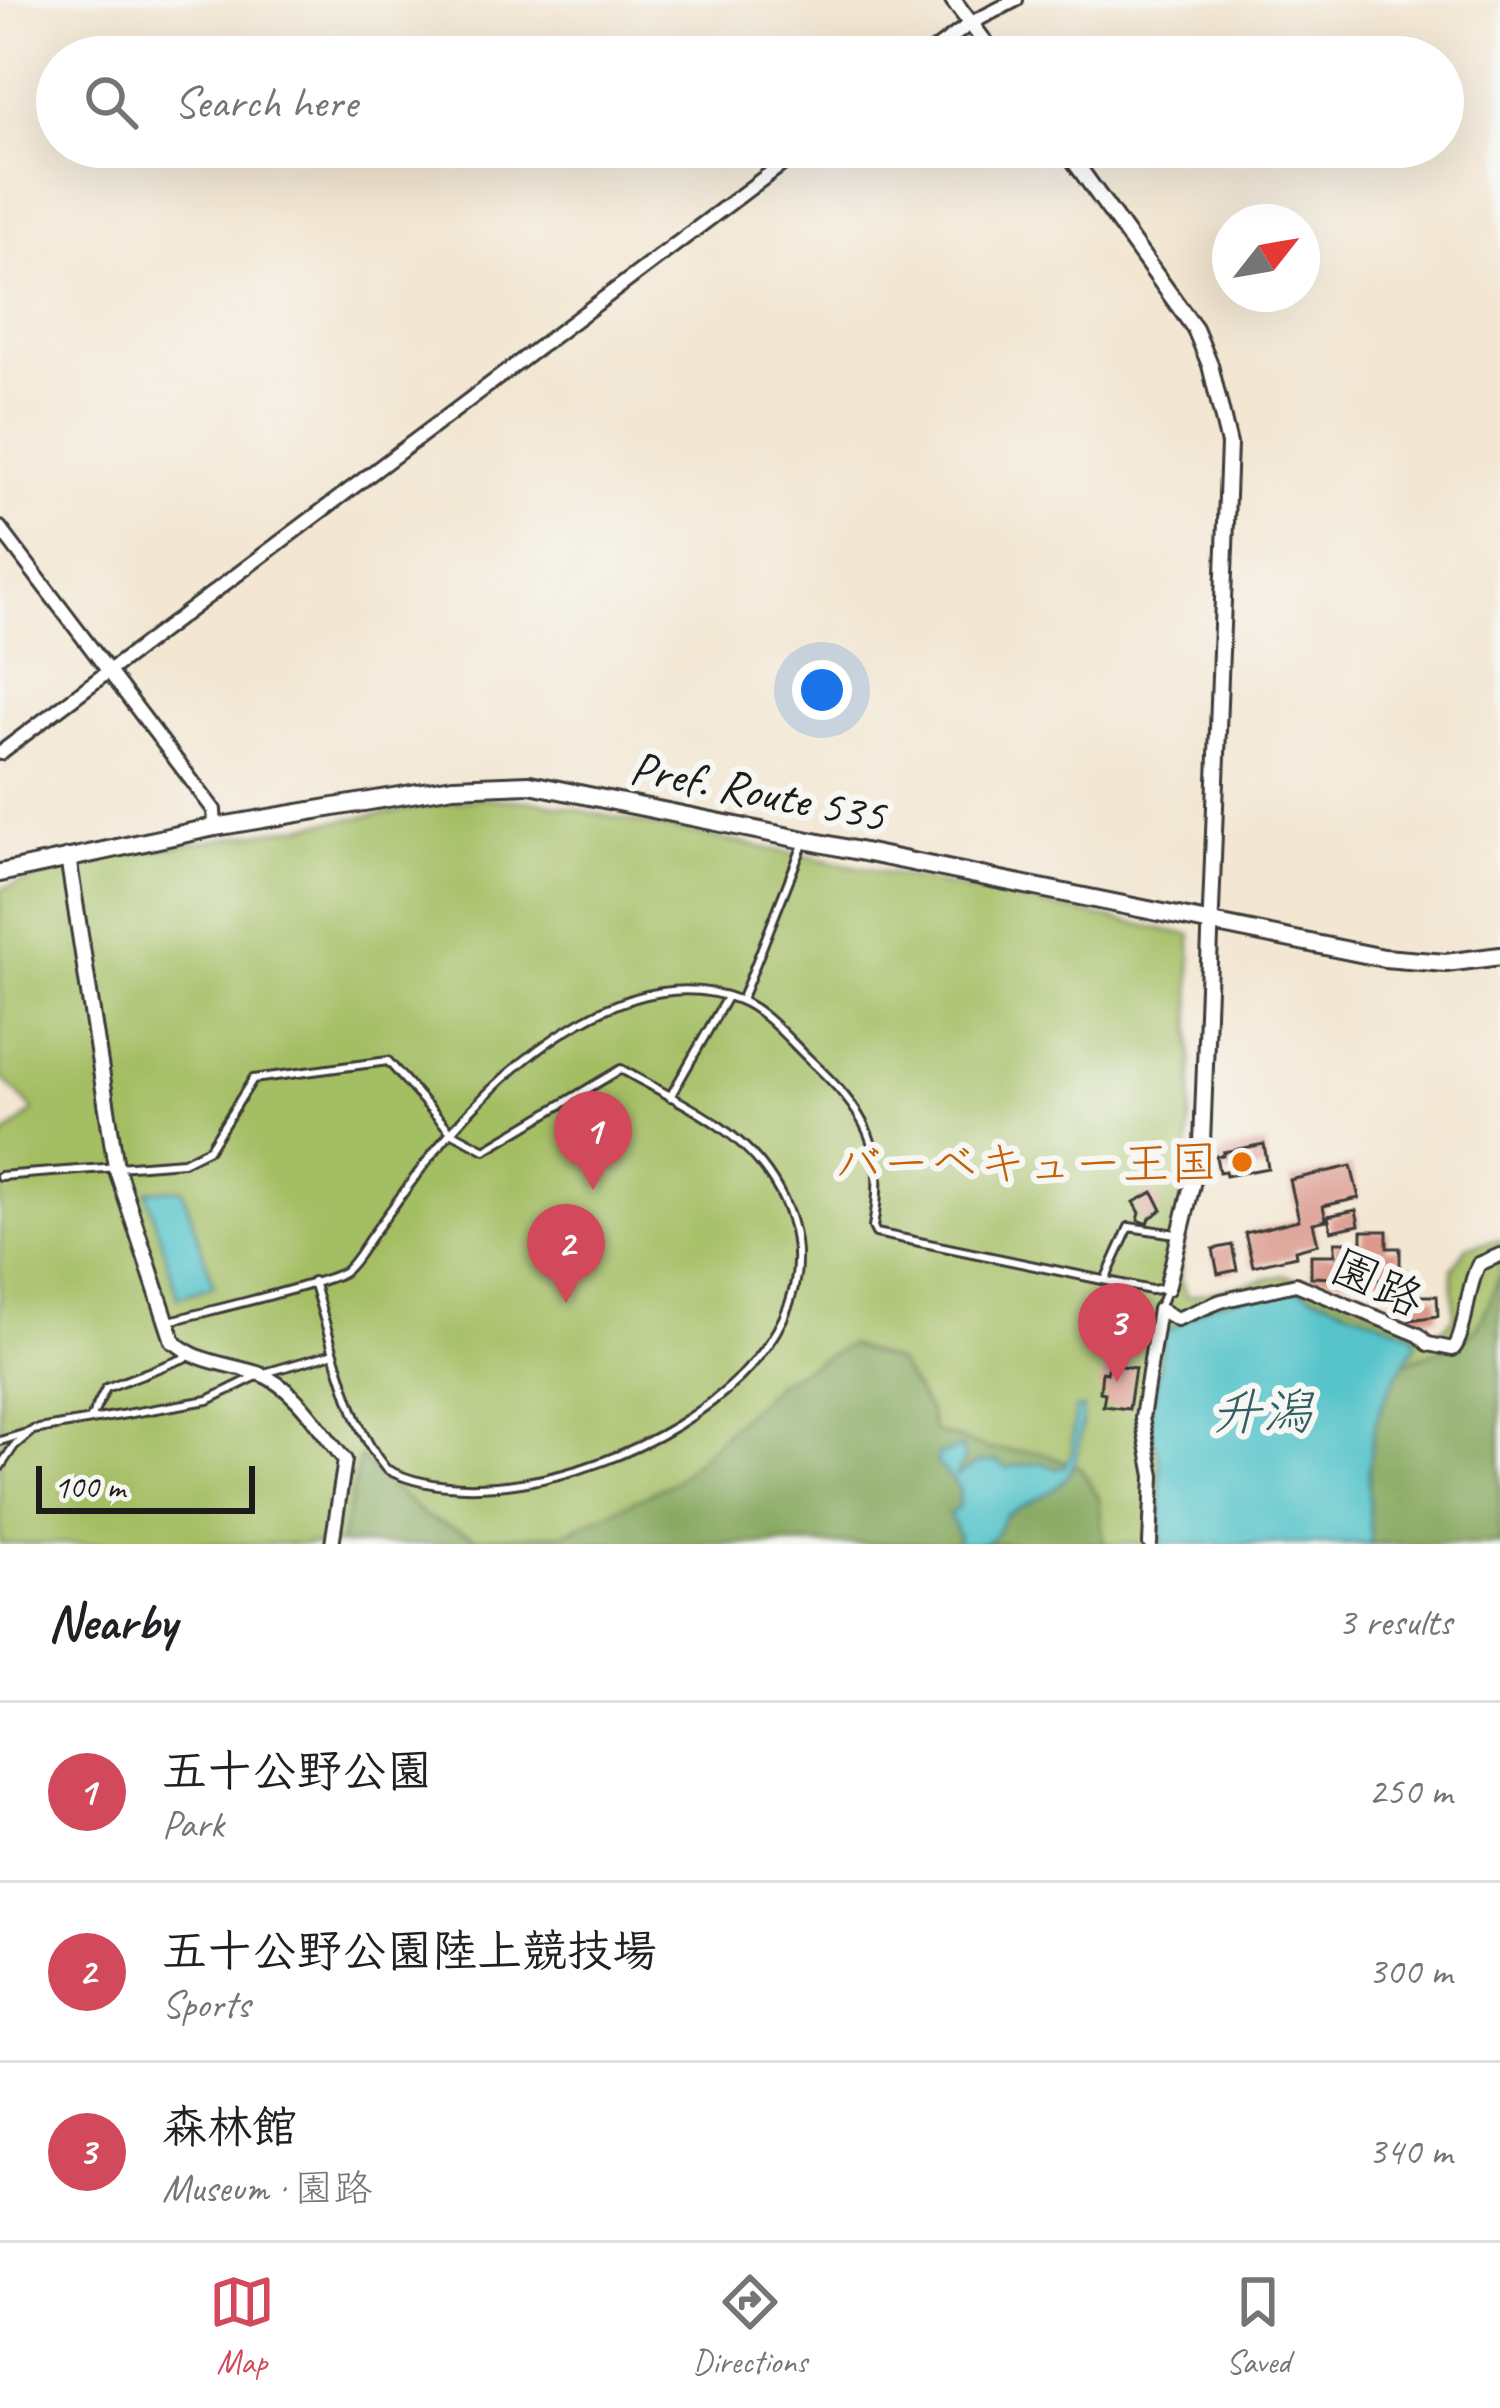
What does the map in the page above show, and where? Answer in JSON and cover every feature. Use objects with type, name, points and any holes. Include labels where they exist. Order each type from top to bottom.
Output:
[{"type":"main road","name":"Pref. Route 535","points":[[0,873],[215,827],[453,787],[530,784],[1384,958],[1446,963],[1500,956]]},
{"type":"street","points":[[953,0],[980,36]]},
{"type":"street","points":[[953,36],[1016,0]]},
{"type":"street","points":[[0,753],[777,168]]},
{"type":"street","points":[[1079,168],[1195,329],[1210,365],[1229,444],[1202,1143],[1167,1288]]},
{"type":"street","points":[[0,528],[214,810],[215,827]]},
{"type":"street","points":[[68,857],[116,1167],[173,1341],[190,1356],[282,1385],[346,1460],[332,1544]]},
{"type":"street","name":"園路","points":[[1159,1309],[1177,1318],[1222,1301],[1296,1284],[1419,1335],[1428,1344],[1453,1349],[1460,1341],[1470,1280],[1479,1264],[1500,1255]]},
{"type":"street","points":[[1150,1544],[1153,1476],[1142,1418],[1159,1309]]},
{"type":"lane","points":[[741,1001],[806,839]]},
{"type":"lane","points":[[166,1322],[343,1273],[451,1132],[499,1085],[588,1015],[665,992],[701,989],[741,1001],[830,1078],[859,1116],[879,1161],[876,1234],[1150,1290],[1167,1288],[1159,1309]]},
{"type":"lane","points":[[670,1097],[727,997]]},
{"type":"lane","points":[[0,1176],[183,1162],[209,1149],[254,1078],[388,1061],[451,1132],[485,1150],[621,1069],[732,1134],[776,1184],[796,1253],[794,1290],[778,1340]]},
{"type":"lane","points":[[1105,1280],[1130,1227],[1180,1235]]},
{"type":"lane","points":[[313,1281],[353,1416],[387,1471],[402,1483]]},
{"type":"lane","points":[[0,1441],[33,1430],[208,1400],[260,1375],[334,1353]]},
{"type":"lane","points":[[90,1420],[106,1388],[190,1356]]},
{"type":"lane","points":[[0,1467],[33,1430]]},
{"type":"green space","points":[[482,798],[541,802],[1191,935],[1192,1088],[1180,1278],[1187,1297],[1285,1275],[1432,1332],[1443,1329],[1454,1317],[1452,1269],[1467,1246],[1500,1240],[1500,1544],[0,1544],[0,1140],[34,1111],[0,1076],[0,889],[107,857]]},
{"type":"green space","points":[[1500,1274],[1500,1544],[1339,1544],[1388,1370],[1468,1336],[1483,1316]]},
{"type":"green space","points":[[849,1345],[897,1362],[929,1411],[934,1431],[989,1449],[1038,1452],[1080,1467],[1099,1498],[1104,1544],[340,1544],[360,1458],[426,1517],[477,1538],[563,1534],[674,1482],[778,1382]]},
{"type":"water","points":[[182,1189],[214,1286],[178,1297],[146,1191]]},
{"type":"water","name":"升潟","points":[[1293,1287],[1413,1333],[1417,1344],[1387,1394],[1372,1439],[1371,1544],[1161,1544],[1160,1462],[1150,1423],[1164,1333],[1211,1304]]},
{"type":"water","points":[[1075,1409],[1083,1409],[1081,1434],[1065,1479],[1006,1515],[990,1540],[956,1544],[959,1537],[949,1513],[958,1509],[959,1488],[937,1463],[938,1455],[962,1448],[964,1460],[956,1476],[978,1463],[997,1461],[1007,1468],[1040,1462],[1058,1469],[1065,1466],[1072,1451]]},
{"type":"building","name":"バーベキュー王国","points":[[1264,1144],[1268,1168],[1226,1176],[1225,1171],[1219,1172],[1216,1156]]},
{"type":"building","points":[[1351,1166],[1359,1198],[1323,1206],[1326,1220],[1313,1223],[1318,1244],[1295,1250],[1296,1256],[1253,1266],[1245,1233],[1299,1220],[1290,1180]]},
{"type":"building","points":[[1153,1192],[1162,1210],[1148,1224],[1138,1220],[1134,1202]]},
{"type":"building","points":[[1356,1210],[1359,1225],[1331,1231],[1328,1216]]},
{"type":"building","points":[[1362,1231],[1387,1231],[1387,1248],[1400,1248],[1400,1270],[1405,1270],[1405,1279],[1411,1279],[1411,1296],[1437,1296],[1438,1316],[1410,1320],[1410,1310],[1397,1310],[1396,1294],[1389,1294],[1389,1280],[1311,1277],[1311,1255],[1335,1255],[1335,1242],[1362,1242]]},
{"type":"building","points":[[1232,1245],[1237,1270],[1218,1274],[1213,1249]]},
{"type":"building","points":[[1109,1364],[1135,1368],[1129,1409],[1103,1406],[1102,1372],[1107,1373]]},
{"type":"place","name":"バーベキュー王国","points":[[1242,1162]]},
{"type":"place","name":"五十公野公園","points":[[593,1190]]},
{"type":"place","name":"五十公野公園陸上競技場","points":[[566,1303]]},
{"type":"place","name":"森林館","points":[[1117,1382]]}]
